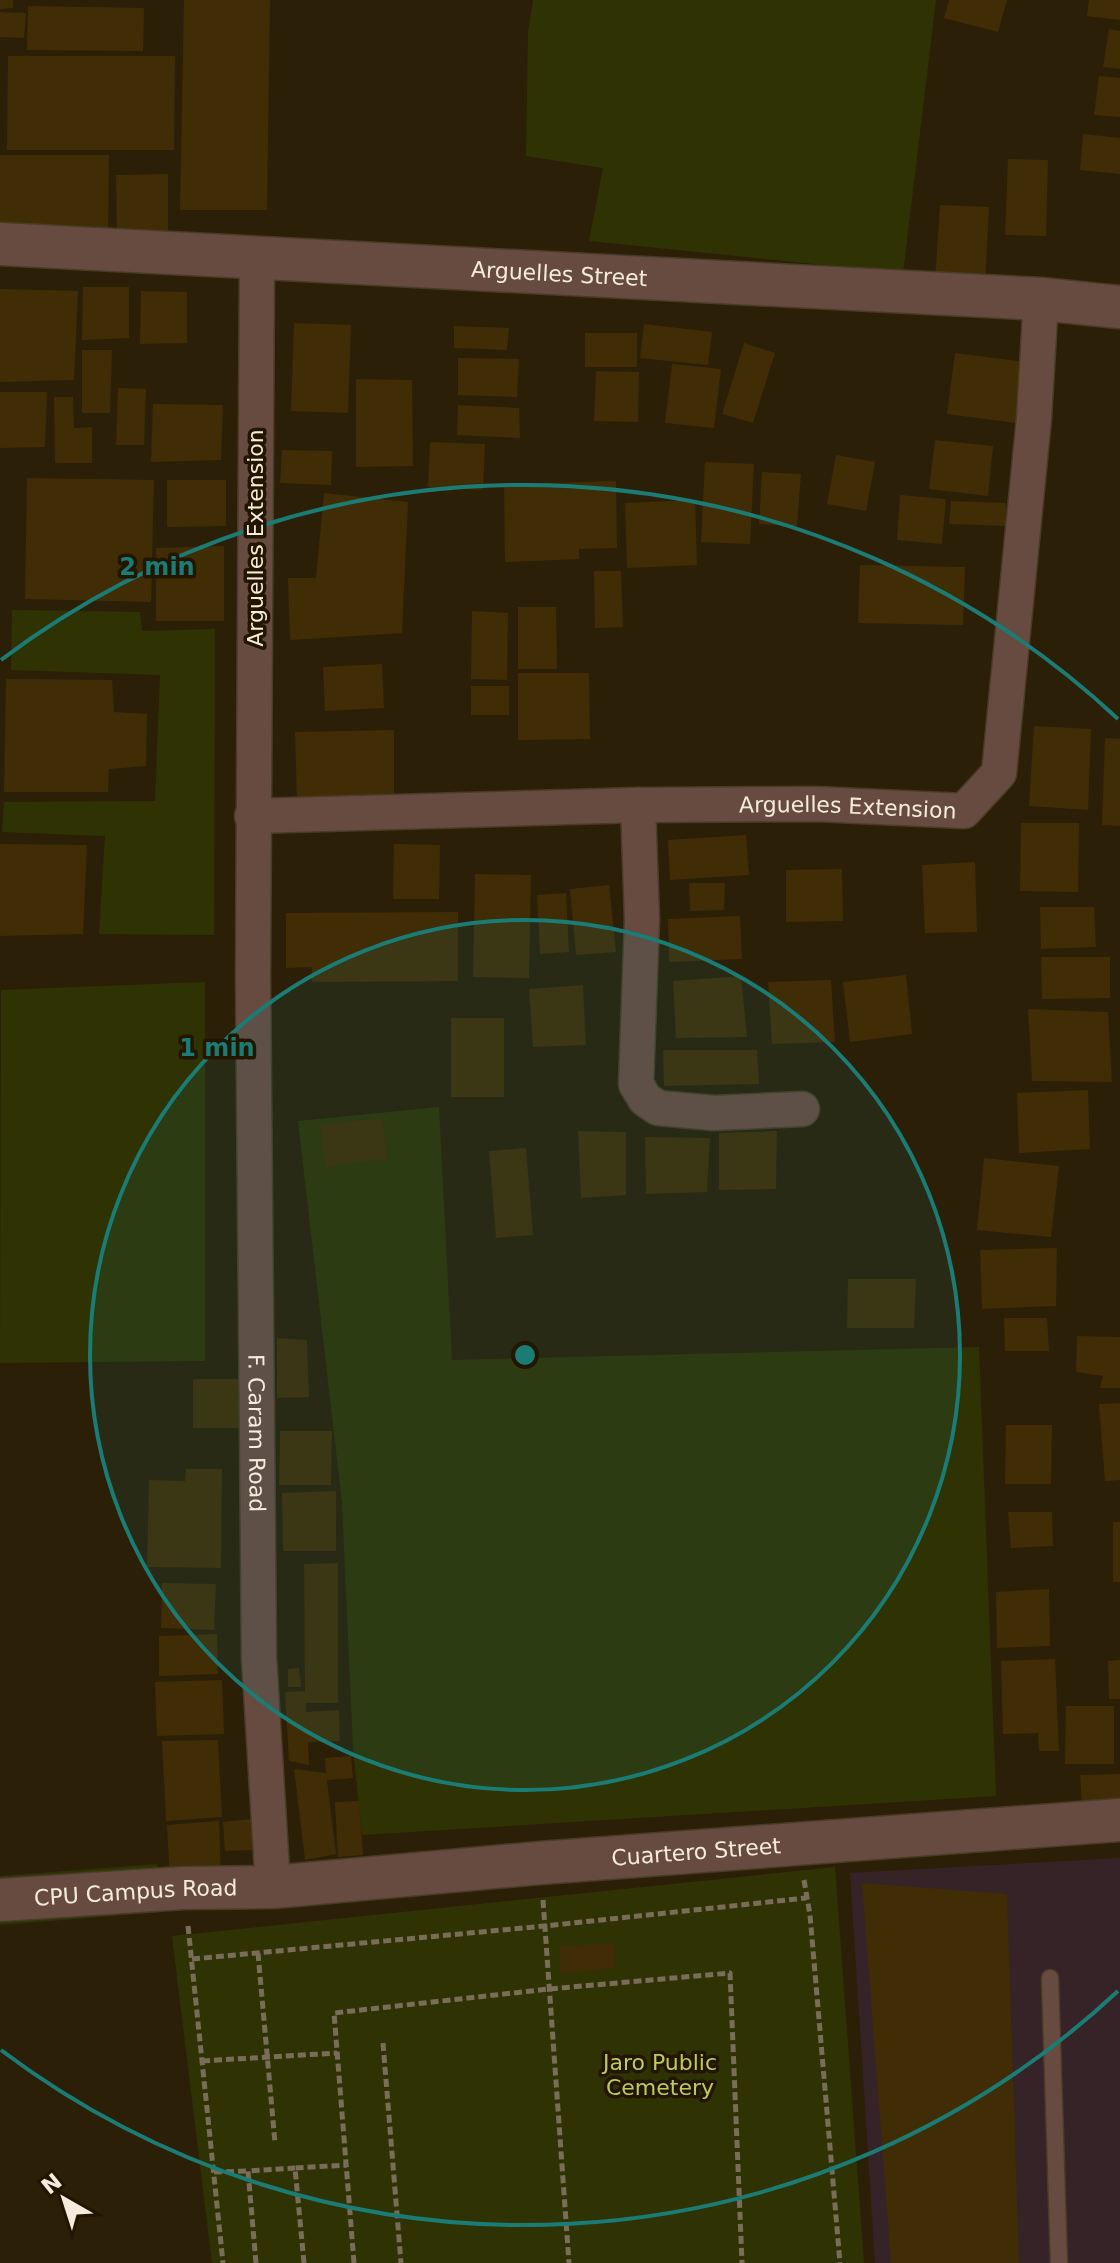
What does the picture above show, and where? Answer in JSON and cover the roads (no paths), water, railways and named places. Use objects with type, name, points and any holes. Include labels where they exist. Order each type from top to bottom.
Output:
[{"type":"street","name":"Arguelles Street","points":[[0,244],[1041,299],[1120,307]]},
{"type":"street","name":"Arguelles Extension","points":[[253,977],[257,259]]},
{"type":"street","name":"Arguelles Extension","points":[[252,816],[638,805],[817,804],[964,811],[999,773],[1034,418],[1041,299]]},
{"type":"street","points":[[638,805],[642,919],[636,1084],[645,1099],[658,1108],[714,1113],[802,1109]]},
{"type":"street","name":"F. Caram Road","points":[[253,977],[259,1658],[273,1887]]},
{"type":"street","name":"Cuartero Street","points":[[273,1887],[540,1863],[1120,1820]]},
{"type":"street","name":"CPU Campus Road","points":[[0,1900],[183,1888],[273,1887]]},
{"type":"lane","points":[[1050,1978],[1059,2263]]},
{"type":"park label","name":"Jaro Public Cemetery","points":[[660,2074]]}]
